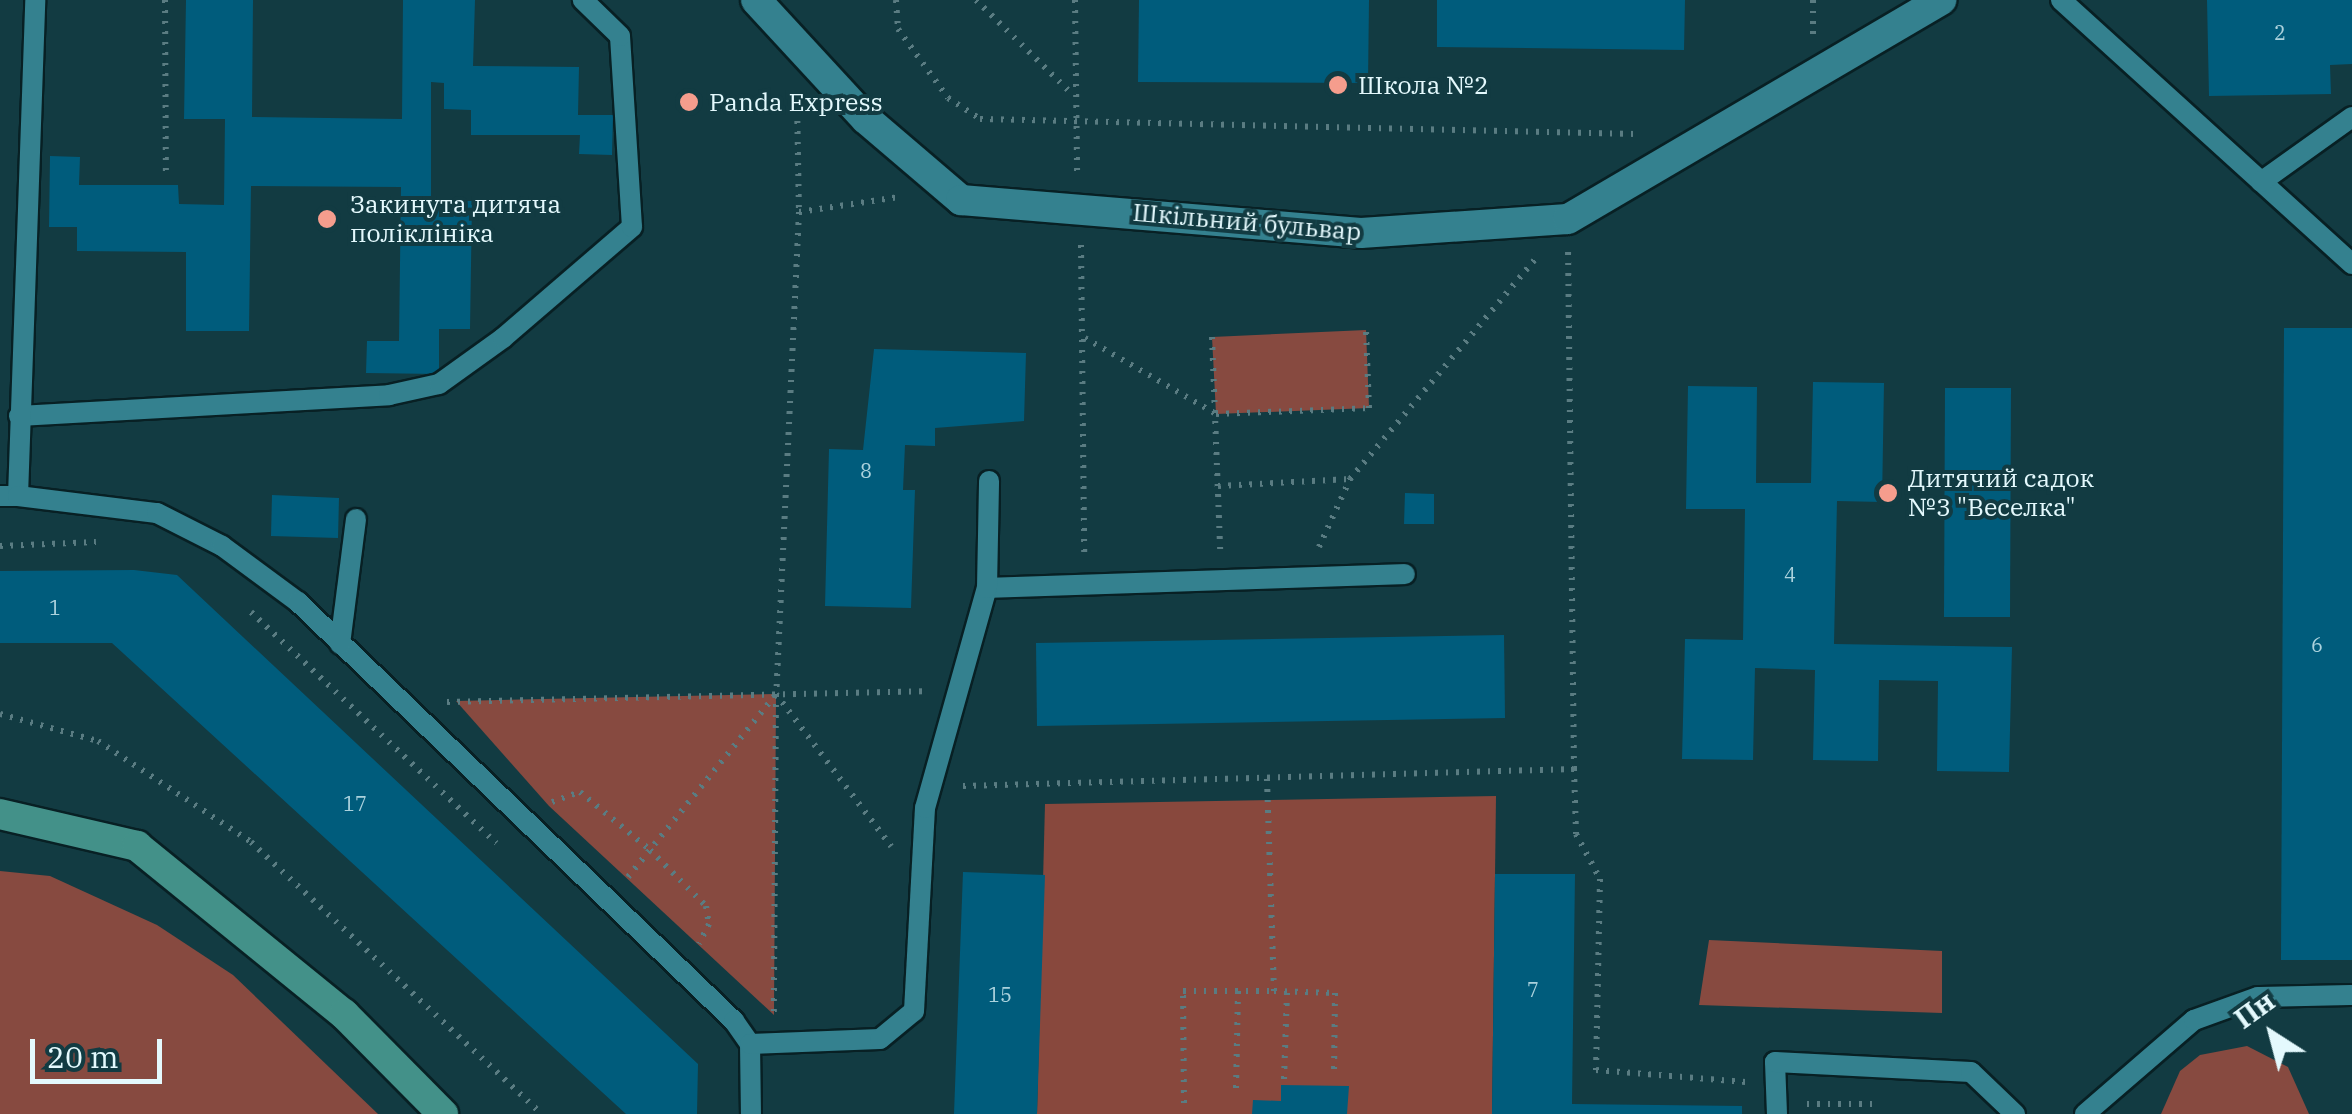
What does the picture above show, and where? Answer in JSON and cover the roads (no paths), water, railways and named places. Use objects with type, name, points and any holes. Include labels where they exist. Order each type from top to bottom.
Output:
[{"type":"street","name":"Шкільний бульвар","points":[[756,0],[944,190],[994,207],[1080,208],[1361,233],[1568,219],[1942,0]]},
{"type":"street","points":[[0,814],[137,846],[344,1014],[444,1114]]},
{"type":"lane","points":[[35,0],[19,416],[9,496],[157,513],[222,546],[340,644],[750,1044],[752,1114]]},
{"type":"lane","points":[[19,416],[389,395],[439,384],[503,338],[632,227],[620,36],[583,0]]},
{"type":"lane","points":[[2061,0],[2352,264]]},
{"type":"lane","points":[[2261,182],[2352,116]]},
{"type":"lane","points":[[750,1044],[880,1039],[903,1026],[918,989],[922,887],[932,787],[986,588],[989,481]]},
{"type":"lane","points":[[340,644],[356,519]]},
{"type":"lane","points":[[986,588],[1404,574]]},
{"type":"lane","points":[[2085,1114],[2194,1020],[2258,996],[2352,996]]},
{"type":"lane","points":[[1778,1105],[1775,1062],[1971,1072],[2015,1114]]},
{"type":"place","name":"Школа №2","points":[[1338,85]]},
{"type":"place","name":"Panda Express","points":[[689,102]]},
{"type":"place","name":"Закинута дитяча поліклініка","points":[[327,219]]},
{"type":"place","name":"Дитячий садок №3 \"Веселка\"","points":[[1888,493]]}]
